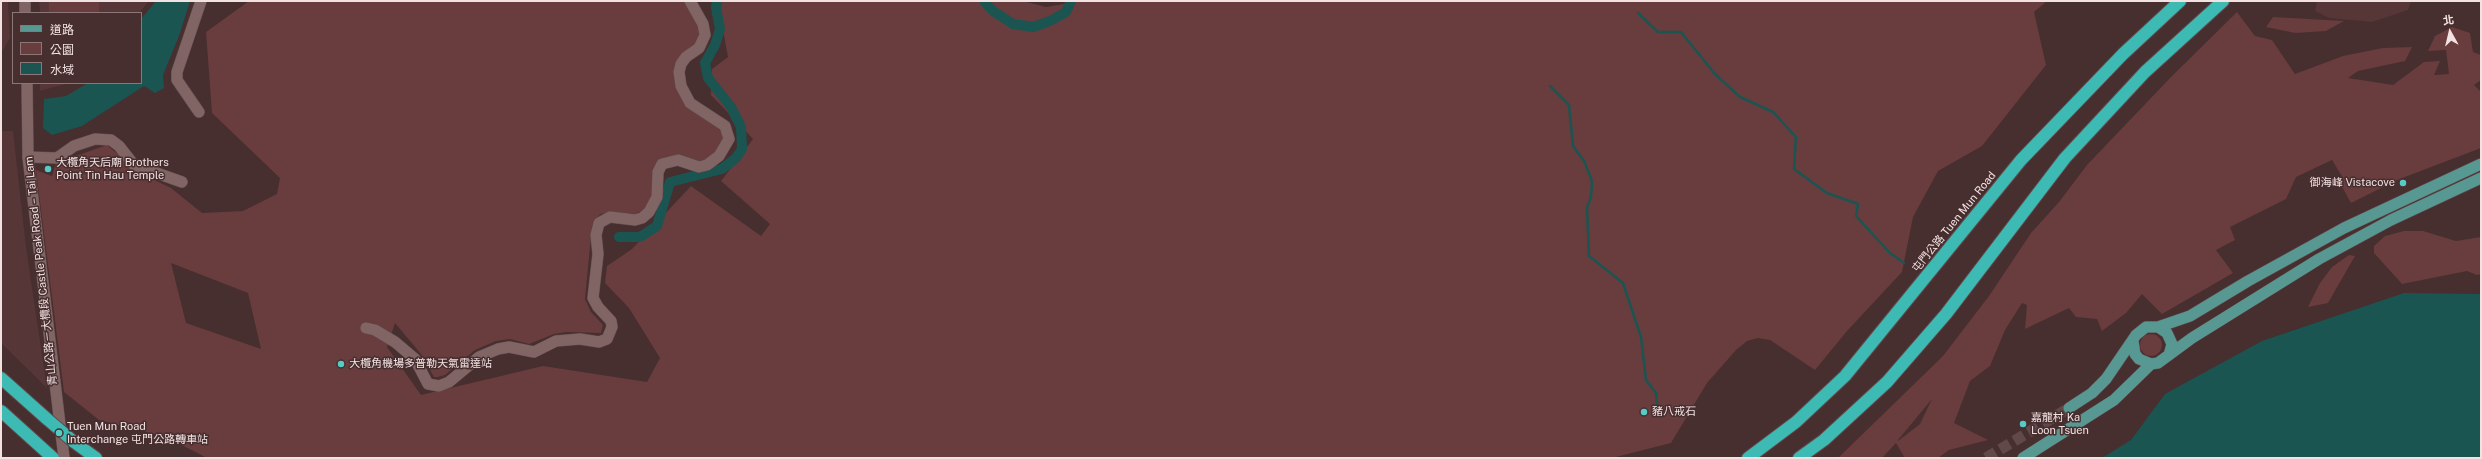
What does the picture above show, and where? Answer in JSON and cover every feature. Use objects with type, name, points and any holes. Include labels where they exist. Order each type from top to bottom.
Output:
[{"type":"highway","name":"屯門公路 Tuen Mun Road","points":[[1748,458],[1796,422],[1845,376],[2021,160],[2123,54],[2180,1]]},
{"type":"highway","points":[[1799,458],[1824,440],[1887,382],[1946,314],[2065,158],[2144,72],[2223,1]]},
{"type":"highway","points":[[1,378],[74,442],[96,458]]},
{"type":"highway","points":[[1,411],[50,456]]},
{"type":"main road","points":[[2069,408],[2092,393],[2106,379],[2140,330],[2152,326],[2158,327],[2190,316],[2344,228],[2481,164]]},
{"type":"main road","points":[[2133,341],[2135,354],[2145,363],[2158,363],[2192,338],[2325,256],[2391,220],[2481,178]]},
{"type":"main road","points":[[2158,327],[2170,338],[2169,355]]},
{"type":"main road","points":[[2024,458],[2114,400],[2151,364]]},
{"type":"street","points":[[24,1],[25,12]]},
{"type":"street","points":[[199,112],[177,80],[177,72],[201,1]]},
{"type":"street","points":[[366,328],[375,330],[395,342],[415,359],[428,384],[439,386],[449,382],[479,357],[498,349],[509,347],[534,352],[556,342],[580,339],[599,342],[607,339],[612,327],[611,321],[598,307],[593,298],[598,254],[596,235],[599,223],[610,217],[635,220],[642,218],[649,212],[657,196],[658,172],[662,164],[678,160],[699,167],[707,165],[719,156],[730,139],[725,126],[690,103],[681,86],[679,72],[681,64],[686,57],[701,46],[705,35],[703,24],[690,1]]},
{"type":"street","name":"青山公路－大欖段 Castle Peak Road – Tai Lam","points":[[27,84],[28,157],[64,458]]},
{"type":"street","points":[[28,157],[57,158],[66,154],[74,146],[95,139],[111,140],[119,146],[134,165],[182,182]]},
{"type":"shaded area","points":[[1,1],[8,1],[10,38],[1,53]]},
{"type":"shaded area","points":[[39,1],[149,1],[140,12],[40,12]]},
{"type":"shaded area","points":[[2317,1],[2411,1],[2408,10],[2372,22],[2329,18],[2315,11]]},
{"type":"shaded area","points":[[40,84],[65,84],[40,91]]},
{"type":"shaded area","points":[[1,131],[13,131],[26,247],[47,388],[1,343]]},
{"type":"green space","points":[[49,1],[99,1],[99,12],[49,12]]},
{"type":"green space","points":[[249,1],[685,1],[698,26],[699,34],[695,44],[678,59],[674,69],[674,80],[684,104],[717,126],[722,132],[724,139],[715,153],[705,160],[700,161],[678,155],[659,159],[653,171],[653,193],[645,209],[635,214],[610,212],[601,214],[595,219],[592,226],[585,299],[591,312],[603,325],[601,333],[566,332],[554,334],[529,344],[510,339],[496,341],[475,350],[445,375],[434,377],[421,354],[395,323],[387,347],[421,395],[543,366],[647,382],[660,358],[629,308],[605,283],[607,266],[632,249],[691,186],[761,236],[770,224],[721,181],[753,139],[711,95],[712,69],[728,57],[721,19],[711,1],[1023,1],[1046,7],[1064,4],[1067,1],[2047,1],[2034,12],[2046,65],[1982,146],[1938,171],[1913,217],[1902,272],[1847,331],[1815,370],[1770,340],[1758,338],[1747,341],[1736,350],[1707,383],[1671,443],[1612,458],[207,458],[166,437],[99,420],[64,392],[36,170],[52,176],[56,163],[107,145],[140,173],[171,188],[202,213],[243,211],[277,194],[280,178],[212,113],[206,32]],"holes":[[[171,263],[248,293],[261,349],[186,323]]]},
{"type":"green space","points":[[2237,12],[2255,36],[2272,40],[2295,74],[2343,56],[2383,48],[2412,47],[2405,61],[2358,71],[2348,78],[2393,85],[2424,62],[2440,61],[2434,75],[2449,74],[2446,50],[2428,51],[2435,36],[2452,27],[2470,33],[2473,52],[2481,55],[2481,80],[2474,85],[2481,92],[2481,148],[2397,180],[2351,203],[2340,183],[2343,178],[2332,160],[2296,177],[2286,199],[2230,227],[2235,240],[2216,250],[2233,273],[2162,314],[2142,294],[2126,313],[2102,331],[2097,319],[2076,317],[2069,308],[2025,329],[2027,305],[2022,303],[2005,330],[1990,366],[1970,381],[1954,423],[1988,440],[1949,450],[1938,458],[1905,458],[1896,443],[1882,458],[1838,458],[1943,356],[1989,296],[2031,233],[2059,202],[2087,165],[2171,77]],"holes":[[[1932,399],[1920,424],[1898,441]]]},
{"type":"green space","points":[[2273,17],[2344,21],[2326,31],[2295,33],[2266,27]]},
{"type":"green space","points":[[2404,231],[2423,231],[2456,241],[2481,237],[2481,274],[2477,275],[2467,271],[2402,284],[2374,253],[2374,246],[2385,236]]},
{"type":"green space","points":[[2349,255],[2355,256],[2328,303],[2308,307],[2320,283],[2332,267]]},
{"type":"green space","points":[[2151,334],[2159,337],[2162,345],[2159,353],[2151,356],[2143,353],[2140,345],[2143,337]]},
{"type":"water","points":[[156,1],[190,1],[179,36],[163,75],[164,88],[155,93],[144,86],[82,126],[52,135],[43,128],[44,99],[66,96],[86,84],[142,84],[142,18]]},
{"type":"water","points":[[2404,293],[2481,294],[2481,458],[2102,458],[2131,440],[2165,394],[2262,341]]},
{"type":"waterway","points":[[619,237],[640,237],[657,226],[670,182],[722,169],[736,158],[742,149],[741,127],[731,107],[708,78],[705,63],[715,45],[720,29],[716,8],[717,1]]},
{"type":"waterway","points":[[984,1],[993,11],[1013,24],[1033,27],[1050,21],[1066,12],[1071,1]]},
{"type":"waterway","points":[[1638,13],[1658,32],[1681,32],[1715,74],[1740,97],[1773,112],[1796,137],[1794,169],[1827,193],[1858,204],[1856,216],[1890,253],[1904,263]]},
{"type":"waterway","points":[[1550,86],[1569,105],[1573,146],[1584,161],[1592,181],[1591,197],[1587,208],[1589,256],[1623,283],[1641,337],[1646,380],[1656,393],[1658,415]]},
{"type":"tunnel","points":[[1986,458],[2069,408]]},
{"type":"place","name":"大欖角天后廟 Brothers Point Tin Hau Temple","points":[[48,169]]},
{"type":"place","name":"御海峰 Vistacove","points":[[2403,183]]},
{"type":"place","name":"大欖角機場多普勒天氣雷達站","points":[[341,364]]},
{"type":"place","name":"豬八戒石","points":[[1644,412]]},
{"type":"place","name":"嘉龍村 Ka Loon Tsuen","points":[[2023,424]]},
{"type":"place","name":"Tuen Mun Road Interchange 屯門公路轉車站","points":[[59,433]]}]
